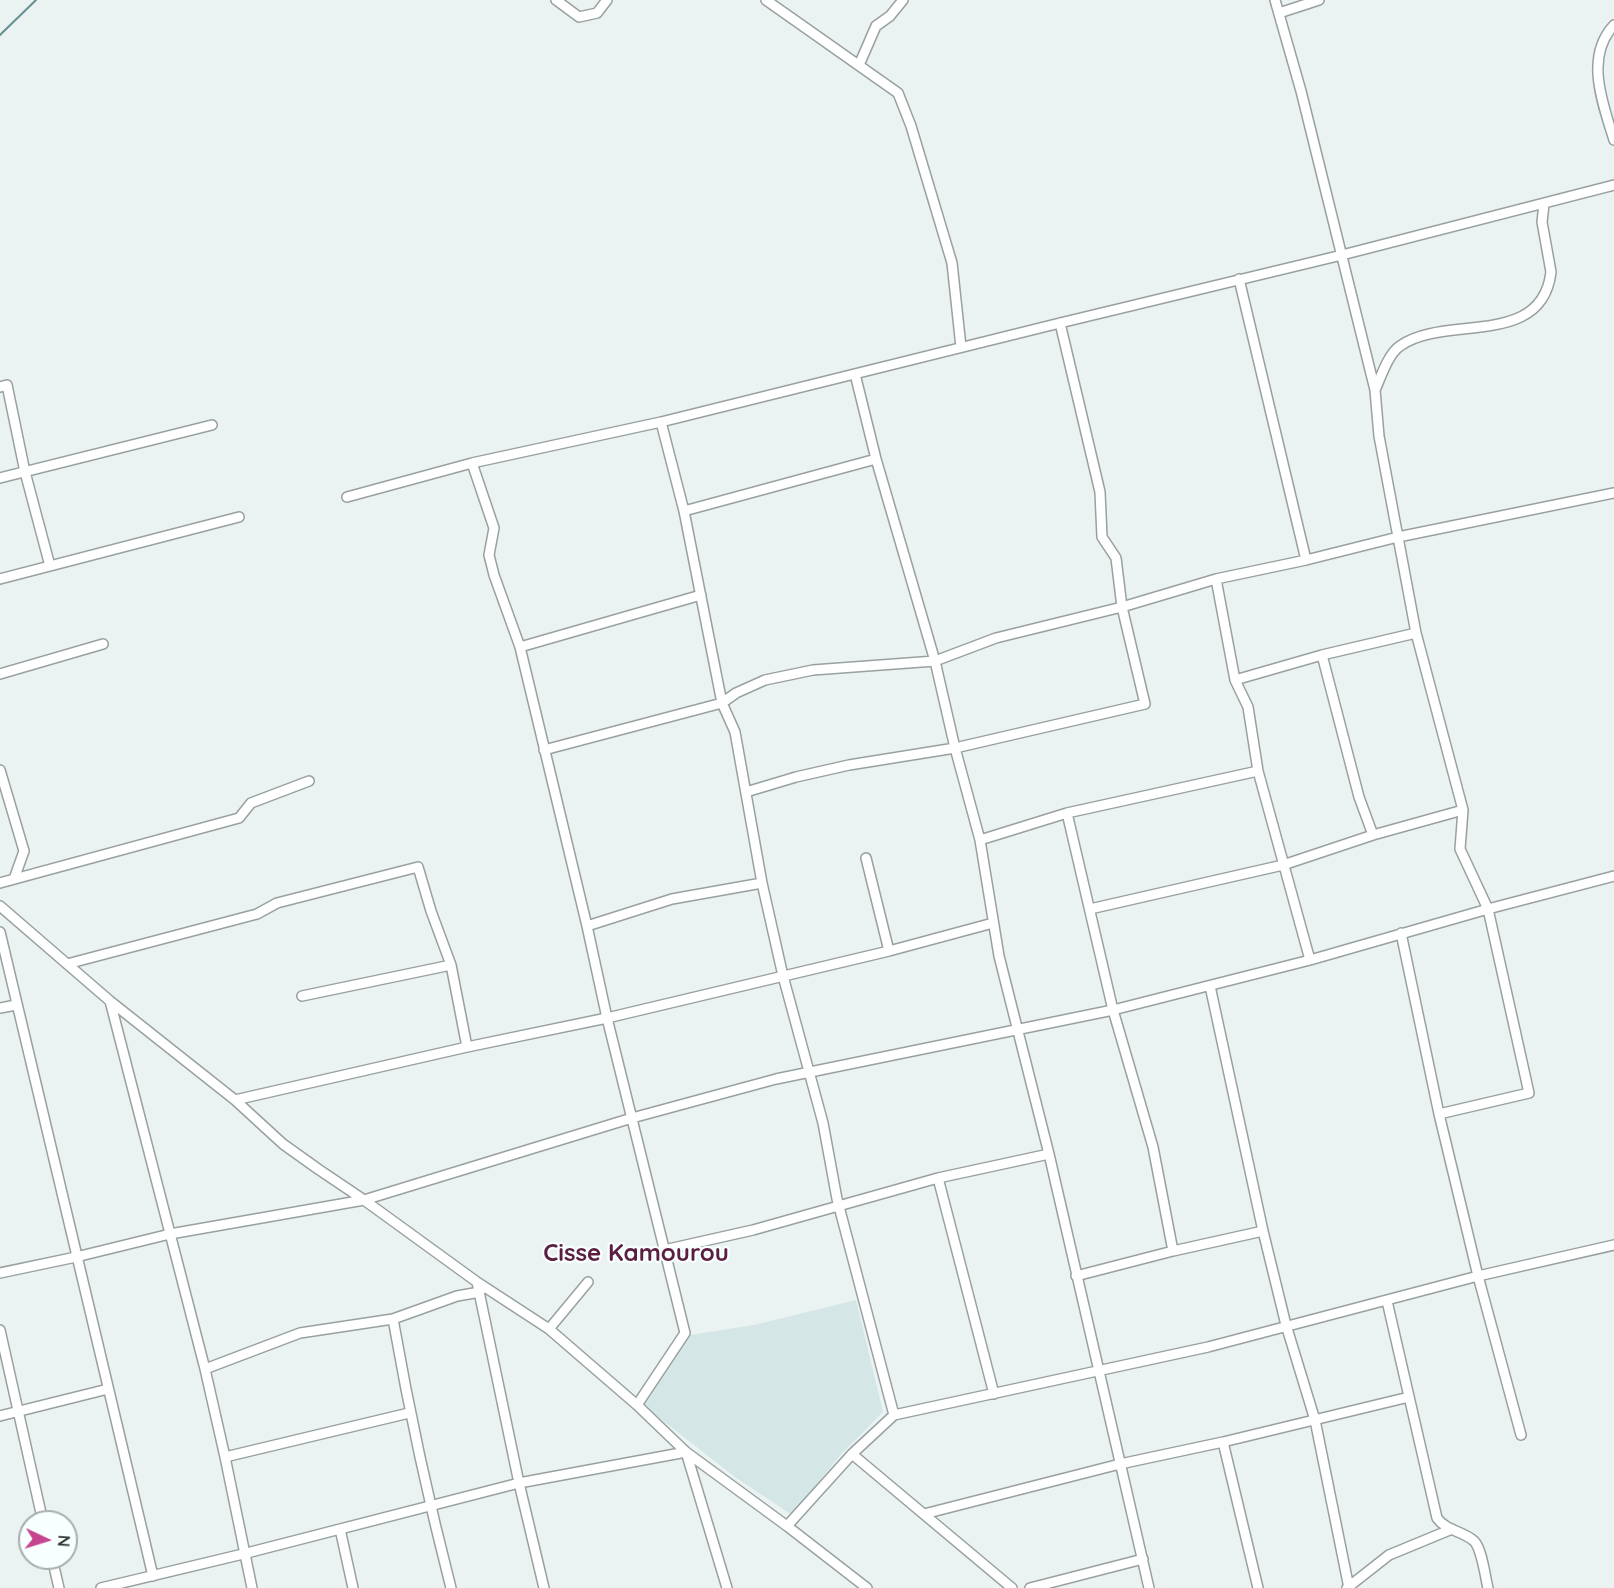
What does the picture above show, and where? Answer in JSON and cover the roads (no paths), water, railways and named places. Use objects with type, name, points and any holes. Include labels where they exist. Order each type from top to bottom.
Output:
[{"type":"street","points":[[556,0],[579,17],[597,13],[607,0]]},
{"type":"street","points":[[766,0],[898,93],[911,126],[952,263],[961,347]]},
{"type":"street","points":[[859,66],[876,26],[890,16],[903,0]]},
{"type":"street","points":[[1275,0],[1301,91],[1375,390],[1379,436],[1416,633],[1463,810],[1460,849],[1488,909],[1529,1093],[1439,1114]]},
{"type":"street","points":[[1279,13],[1319,0]]},
{"type":"street","points":[[1614,25],[1606,35],[1598,71],[1600,91],[1614,140]]},
{"type":"street","points":[[347,497],[472,463],[661,422],[1060,322],[1342,255],[1614,185]]},
{"type":"street","points":[[1375,390],[1388,362],[1399,346],[1434,333],[1504,323],[1532,310],[1538,304],[1551,272],[1542,222],[1544,204]]},
{"type":"street","points":[[1239,279],[1306,560]]},
{"type":"street","points":[[746,792],[796,777],[849,765],[955,748],[1144,704],[1122,607],[1116,558],[1102,537],[1100,492],[1060,322]]},
{"type":"street","points":[[855,374],[876,459],[935,661],[955,748],[980,840],[999,956],[1049,1154],[1149,1588]]},
{"type":"street","points":[[0,387],[7,385],[25,472],[50,566]]},
{"type":"street","points":[[661,422],[684,511],[722,703],[735,732],[762,883],[783,976],[823,1123],[839,1207],[894,1415]]},
{"type":"street","points":[[0,478],[212,425]]},
{"type":"street","points":[[684,511],[876,459]]},
{"type":"street","points":[[472,463],[494,528],[489,555],[520,647],[607,1018],[685,1333],[637,1406]]},
{"type":"street","points":[[544,750],[722,703],[736,693],[765,680],[813,670],[935,661],[996,638],[1122,607],[1216,579],[1398,537],[1614,493]]},
{"type":"street","points":[[0,579],[239,517]]},
{"type":"street","points":[[1216,579],[1235,680],[1248,707],[1258,771],[1310,960]]},
{"type":"street","points":[[520,647],[701,595]]},
{"type":"street","points":[[1235,680],[1322,655],[1416,633]]},
{"type":"street","points":[[0,674],[103,644]]},
{"type":"street","points":[[1322,655],[1359,796],[1373,835]]},
{"type":"street","points":[[0,770],[24,851],[14,879]]},
{"type":"street","points":[[980,840],[1067,813],[1258,771]]},
{"type":"street","points":[[0,883],[239,818],[251,803],[309,781]]},
{"type":"street","points":[[1090,909],[1283,865],[1373,835],[1463,810]]},
{"type":"street","points":[[1067,813],[1113,1010],[1153,1147],[1173,1251]]},
{"type":"street","points":[[866,858],[889,951]]},
{"type":"street","points":[[67,964],[257,914],[277,903],[418,867],[431,912],[451,964],[467,1047]]},
{"type":"street","points":[[0,1273],[170,1234],[364,1200],[632,1118],[776,1079],[1113,1010],[1310,960],[1614,876]]},
{"type":"street","points":[[587,926],[672,899],[762,883]]},
{"type":"street","points":[[0,906],[110,1001],[235,1100],[283,1143],[364,1200],[478,1287],[549,1329],[686,1452],[867,1588]]},
{"type":"street","points":[[235,1100],[467,1047],[607,1018],[889,951],[993,923]]},
{"type":"street","points":[[0,932],[153,1576]]},
{"type":"street","points":[[1401,933],[1439,1114],[1478,1276],[1521,1435]]},
{"type":"street","points":[[302,996],[451,964]]},
{"type":"street","points":[[1210,986],[1263,1231],[1315,1420],[1348,1588],[1389,1555],[1452,1529]]},
{"type":"street","points":[[110,1001],[205,1369],[252,1588]]},
{"type":"street","points":[[0,1008],[16,1005]]},
{"type":"street","points":[[664,1250],[753,1230],[938,1178],[1049,1154]]},
{"type":"street","points":[[938,1178],[994,1394]]},
{"type":"street","points":[[1076,1276],[1263,1231]]},
{"type":"street","points":[[787,1526],[852,1454],[894,1415],[1208,1347],[1478,1276],[1614,1245]]},
{"type":"street","points":[[549,1329],[588,1282]]},
{"type":"street","points":[[205,1369],[300,1334],[393,1319],[478,1287]]},
{"type":"street","points":[[478,1287],[519,1483],[544,1588]]},
{"type":"street","points":[[1387,1300],[1437,1518],[1441,1524],[1478,1546],[1488,1588]]},
{"type":"street","points":[[393,1319],[429,1505],[451,1588]]},
{"type":"street","points":[[0,1330],[40,1510]]},
{"type":"street","points":[[0,1416],[108,1389]]},
{"type":"street","points":[[924,1514],[1120,1464],[1223,1442],[1409,1397]]},
{"type":"street","points":[[225,1457],[410,1413]]},
{"type":"street","points":[[1223,1442],[1258,1588]]},
{"type":"street","points":[[101,1588],[519,1483],[686,1452]]},
{"type":"street","points":[[686,1452],[727,1588]]},
{"type":"street","points":[[852,1454],[1012,1588]]},
{"type":"street","points":[[340,1529],[353,1588]]},
{"type":"street","points":[[1030,1588],[1143,1559]]},
{"type":"street","points":[[55,1570],[59,1588]]},
{"type":"waterway","points":[[0,35],[36,0]]},
{"type":"district","name":"Cisse Kamourou","points":[[636,1254]]}]
